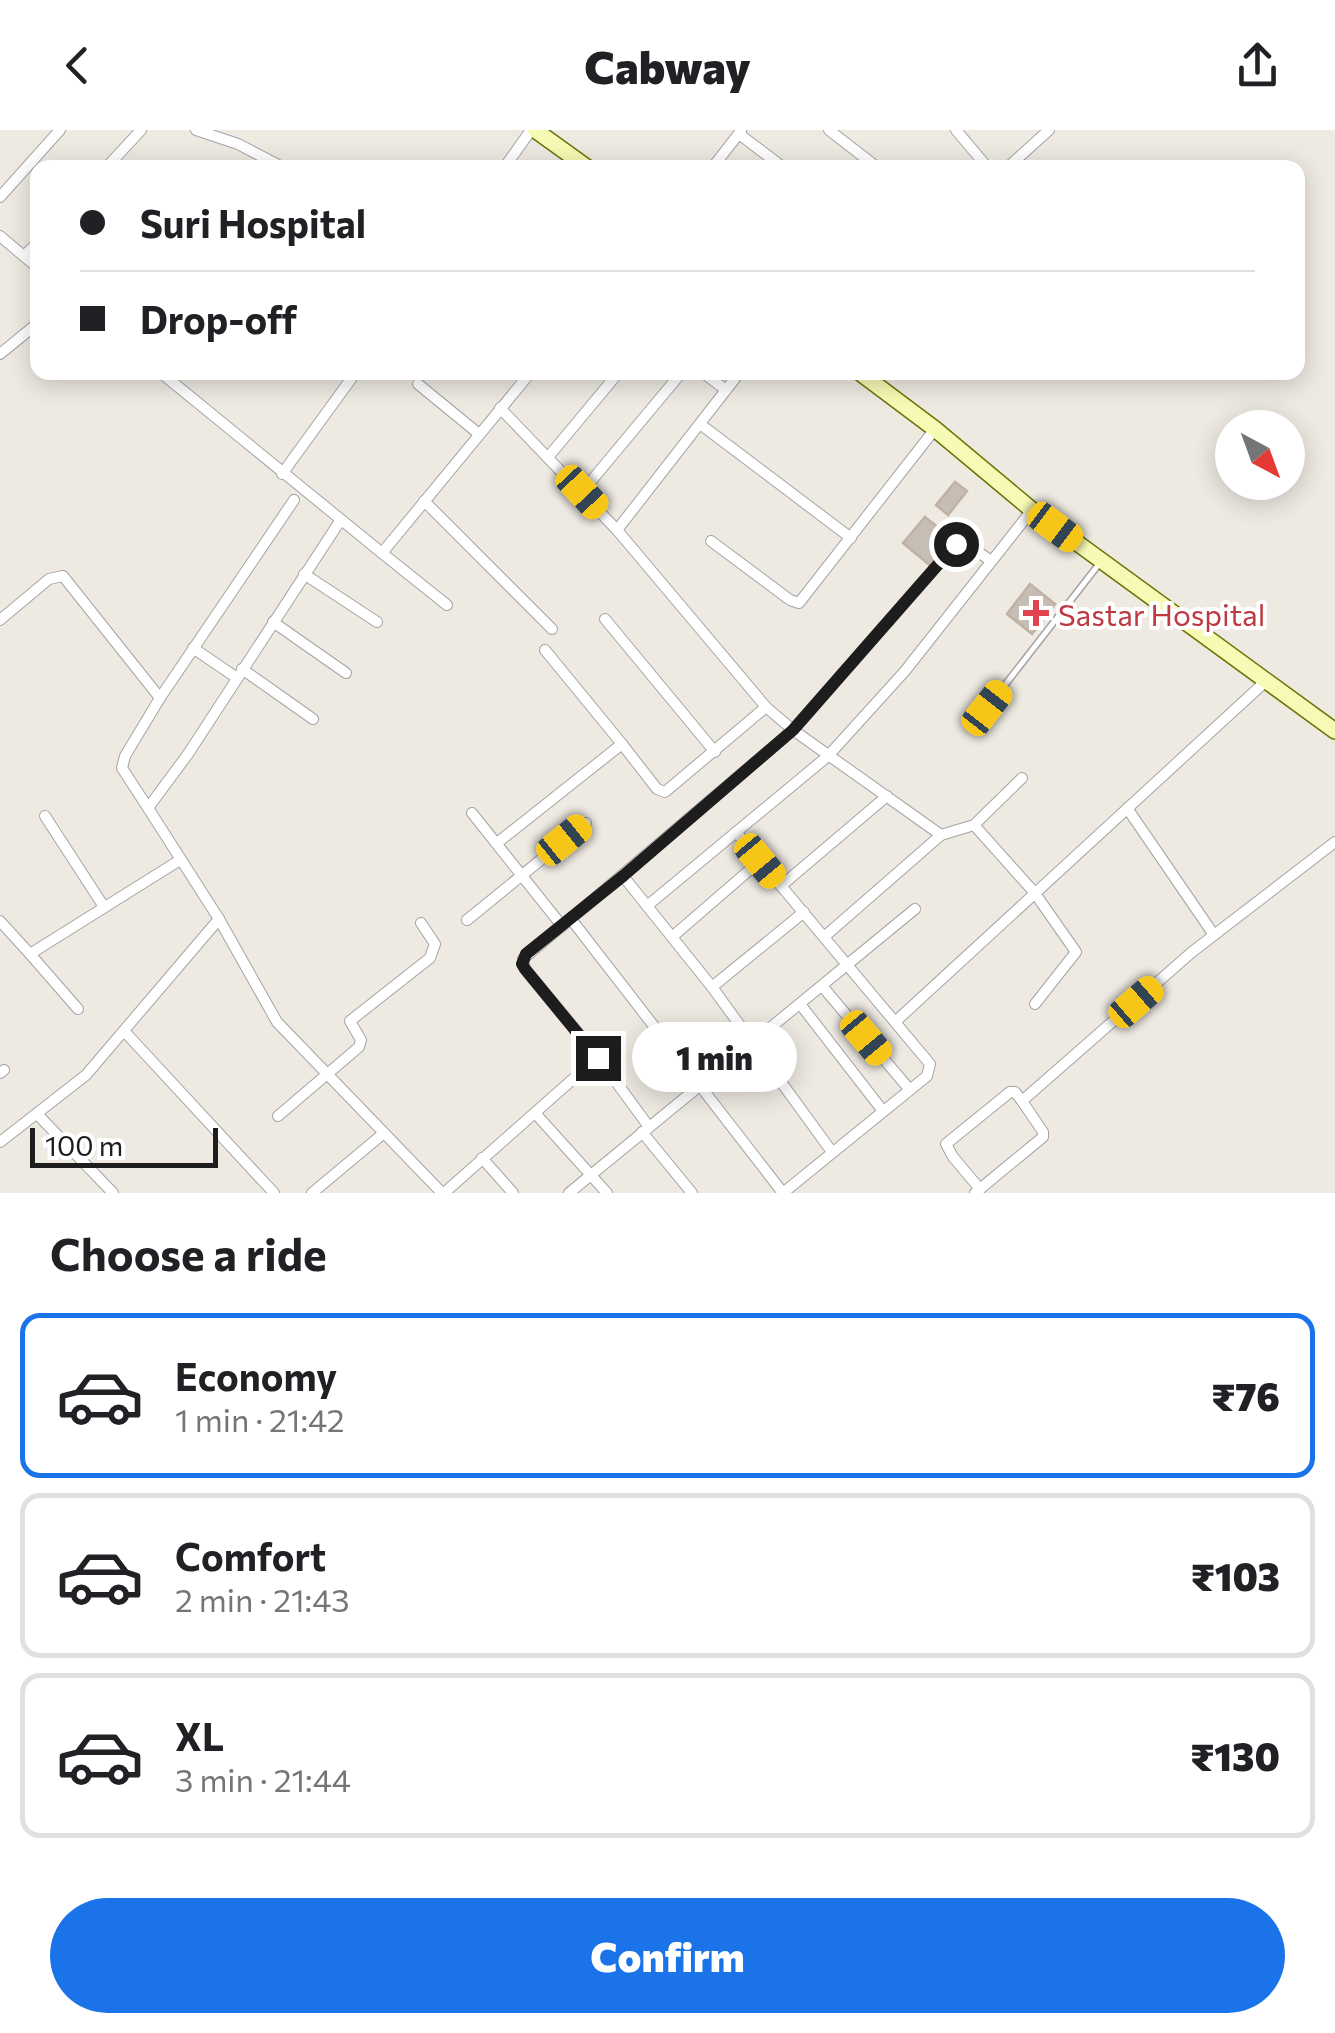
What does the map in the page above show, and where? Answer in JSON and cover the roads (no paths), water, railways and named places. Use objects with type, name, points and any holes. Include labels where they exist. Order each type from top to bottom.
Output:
[{"type":"main road","points":[[533,130],[576,160]]},
{"type":"main road","points":[[870,380],[936,429],[1032,510],[1335,731]]},
{"type":"street","points":[[33,160],[60,130]]},
{"type":"street","points":[[113,160],[141,130]]},
{"type":"street","points":[[196,130],[238,144],[269,160]]},
{"type":"street","points":[[510,160],[533,130]]},
{"type":"street","points":[[829,130],[868,160]]},
{"type":"street","points":[[956,130],[981,160]]},
{"type":"street","points":[[1016,160],[1049,130]]},
{"type":"street","points":[[718,160],[740,132],[774,160]]},
{"type":"street","points":[[0,197],[30,164]]},
{"type":"street","points":[[0,236],[30,261]]},
{"type":"street","points":[[24,256],[30,250]]},
{"type":"street","points":[[0,354],[30,330]]},
{"type":"street","points":[[170,380],[447,605]]},
{"type":"street","points":[[282,474],[350,380]]},
{"type":"street","points":[[382,552],[524,380]]},
{"type":"street","points":[[549,456],[612,380]]},
{"type":"street","points":[[582,492],[675,380]]},
{"type":"street","points":[[713,380],[726,390]]},
{"type":"street","points":[[617,530],[734,380]]},
{"type":"street","points":[[418,384],[479,434]]},
{"type":"street","points":[[500,408],[617,530],[766,707],[941,835]]},
{"type":"street","points":[[700,424],[851,538]]},
{"type":"street","points":[[711,541],[790,600],[800,603],[936,429]]},
{"type":"street","points":[[294,500],[160,698],[122,762],[126,774],[219,919],[277,1022],[443,1193],[598,1058]]},
{"type":"street","points":[[424,501],[552,629]]},
{"type":"street","points":[[647,906],[828,756],[906,671],[1032,510]]},
{"type":"street","points":[[148,808],[340,520]]},
{"type":"street","points":[[692,1193],[598,1058],[522,964],[526,954],[793,730],[956,544],[964,541],[991,561]]},
{"type":"street","points":[[304,574],[377,622]]},
{"type":"street","points":[[0,620],[49,579],[63,576],[160,698]]},
{"type":"street","points":[[605,620],[715,752]]},
{"type":"street","points":[[273,622],[346,673]]},
{"type":"street","points":[[194,648],[313,719]]},
{"type":"street","points":[[546,650],[657,789],[665,792],[766,707]]},
{"type":"street","points":[[895,1022],[1266,681]]},
{"type":"street","points":[[496,844],[622,744]]},
{"type":"street","points":[[824,937],[941,835],[974,824],[1022,778]]},
{"type":"street","points":[[781,886],[887,796]]},
{"type":"street","points":[[1127,808],[1214,935]]},
{"type":"street","points":[[472,813],[566,922],[783,1193],[930,1073],[930,1064],[736,832]]},
{"type":"street","points":[[45,816],[104,907]]},
{"type":"street","points":[[467,920],[586,823]]},
{"type":"street","points":[[974,824],[1034,892],[1076,952],[1034,1004]]},
{"type":"street","points":[[1022,1101],[1214,935],[1335,842]]},
{"type":"street","points":[[30,954],[180,860]]},
{"type":"street","points":[[672,937],[760,861]]},
{"type":"street","points":[[623,876],[712,987],[832,1152]]},
{"type":"street","points":[[569,1193],[915,910]]},
{"type":"street","points":[[712,987],[804,912]]},
{"type":"street","points":[[0,1142],[86,1075],[219,919]]},
{"type":"street","points":[[0,921],[78,1009]]},
{"type":"street","points":[[278,1116],[361,1044],[350,1021],[430,958],[434,950],[432,936],[421,923]]},
{"type":"street","points":[[822,986],[910,1090]]},
{"type":"street","points":[[800,1004],[883,1110]]},
{"type":"street","points":[[126,1032],[274,1193]]},
{"type":"street","points":[[1010,1092],[1015,1092],[1043,1137],[977,1191],[946,1144],[1010,1092]]},
{"type":"street","points":[[535,1113],[606,1193]]},
{"type":"street","points":[[38,1114],[113,1193]]},
{"type":"street","points":[[312,1193],[384,1133]]},
{"type":"street","points":[[482,1158],[512,1193]]},
{"type":"lane","points":[[987,708],[1101,561]]},
{"type":"place","name":"Sastar Hospital","points":[[1036,613]]}]
